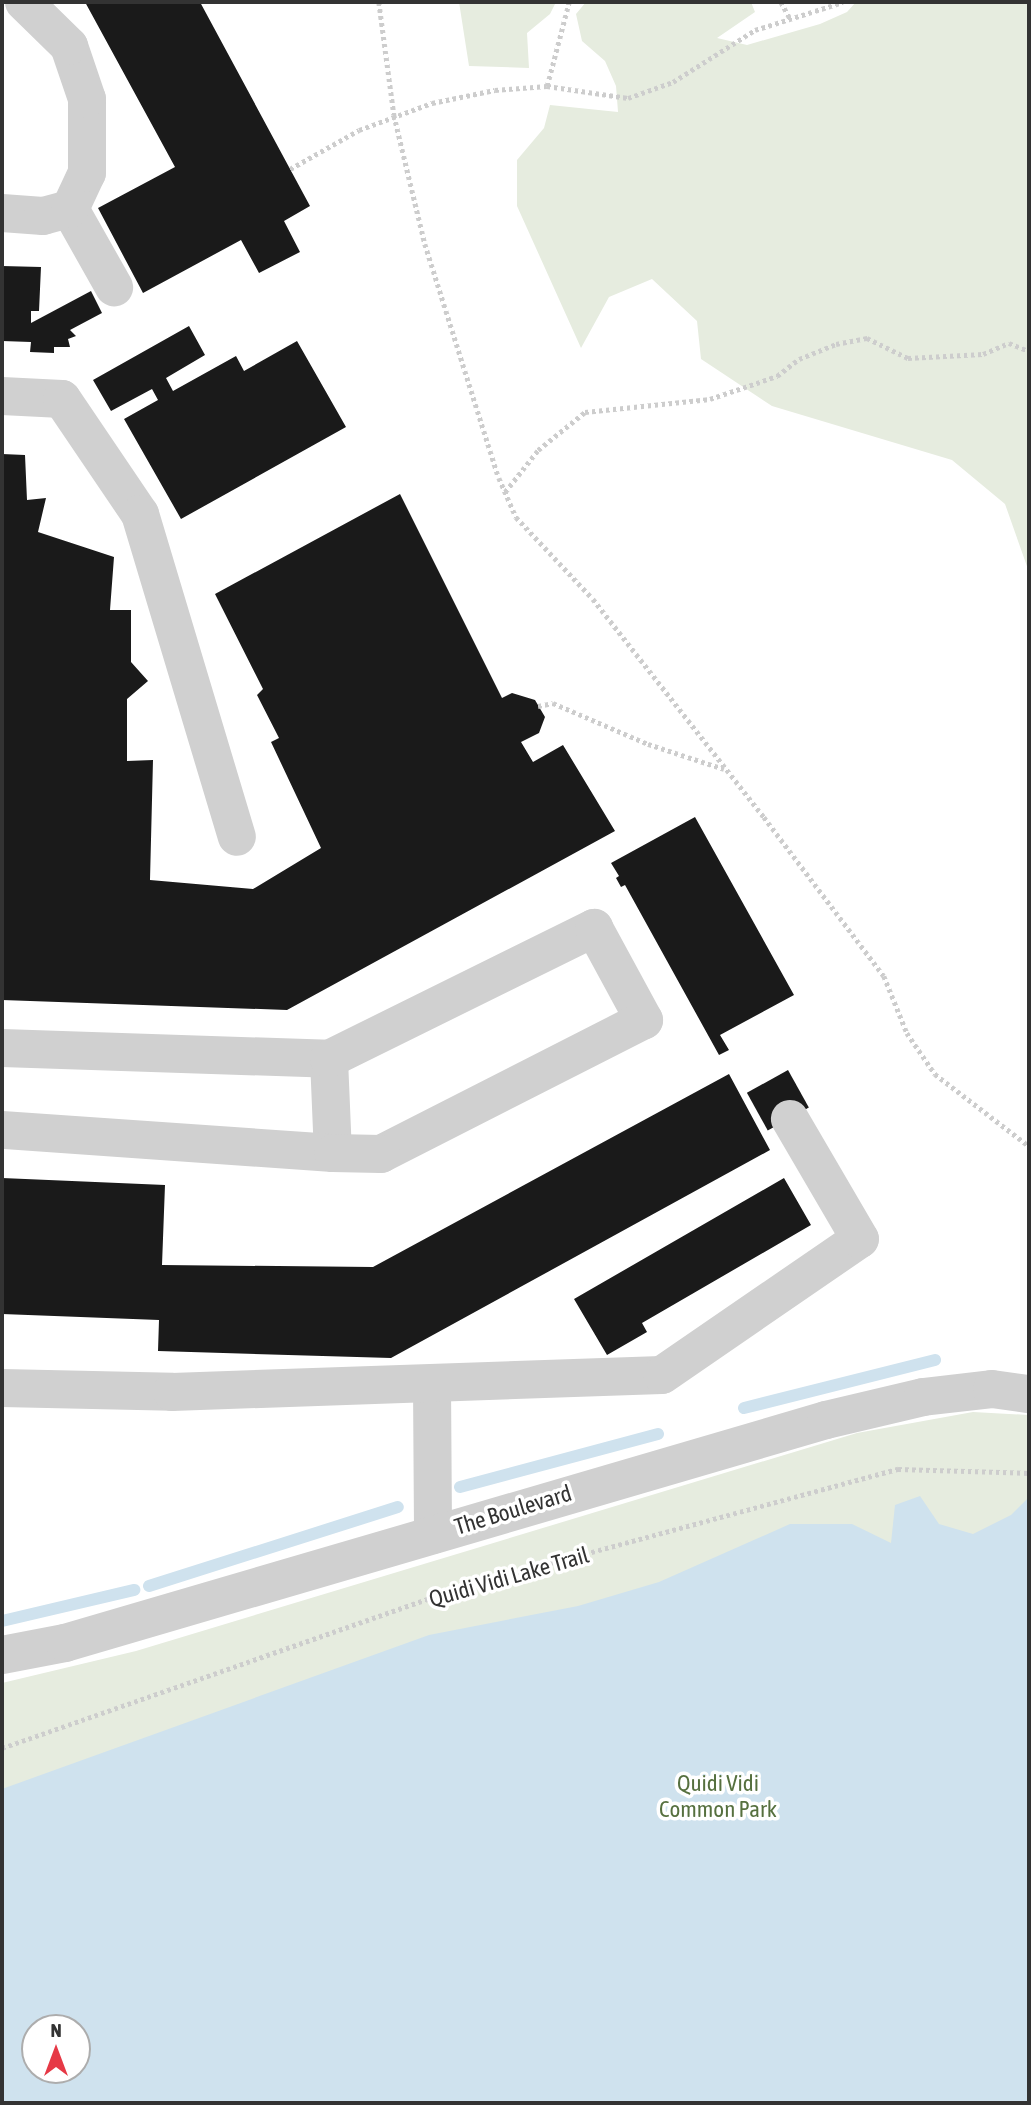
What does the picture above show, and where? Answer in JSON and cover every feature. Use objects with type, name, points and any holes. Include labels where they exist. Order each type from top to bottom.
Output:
[{"type":"street","points":[[2,213],[43,216],[70,209],[88,173],[87,99],[69,46],[24,2]]},
{"type":"street","points":[[70,209],[114,287]]},
{"type":"street","points":[[2,396],[62,399],[139,514],[237,837]]},
{"type":"street","points":[[2,1048],[329,1059],[594,928],[644,1020],[381,1154],[2,1130]]},
{"type":"street","points":[[329,1059],[333,1153]]},
{"type":"street","points":[[2,1388],[172,1392],[662,1376],[860,1239],[790,1119]]},
{"type":"street","points":[[432,1385],[433,1535]]},
{"type":"street","name":"The Boulevard","points":[[2,1655],[65,1643],[609,1481],[923,1397],[992,1390],[1029,1394]]},
{"type":"path","points":[[379,2],[394,115],[425,244],[505,492],[516,517],[593,599],[884,976],[907,1033],[935,1074],[1029,1146]]},
{"type":"path","points":[[547,86],[569,2]]},
{"type":"path","points":[[782,2],[790,18]]},
{"type":"path","points":[[290,169],[359,130],[394,115],[495,90],[547,86],[628,98],[673,82],[755,30],[843,2]]},
{"type":"path","points":[[505,492],[538,450],[585,412],[710,399],[778,376],[799,359],[836,344],[867,338],[908,358],[983,354],[1009,343],[1029,351]]},
{"type":"path","points":[[538,706],[553,703],[648,744],[725,769]]},
{"type":"path","name":"Quidi Vidi Lake Trail","points":[[2,1748],[463,1587],[898,1469],[1029,1473]]},
{"type":"green space","points":[[459,2],[556,2],[550,14],[527,33],[529,68],[469,66]]},
{"type":"green space","points":[[586,2],[751,2],[755,12],[717,38],[747,45],[820,24],[847,12],[856,2],[1029,2],[1029,572],[1005,504],[952,460],[772,406],[701,359],[697,321],[652,279],[609,297],[581,348],[517,206],[517,160],[544,128],[550,105],[618,112],[616,86],[605,61],[582,41],[576,14]]},
{"type":"green space","name":"Quidi Vidi Common Park","points":[[973,1412],[1029,1415],[1029,2103],[2,2103],[2,1683],[136,1651],[857,1433]]},
{"type":"water","name":"Quidi Vidi Common Park","points":[[920,1496],[939,1524],[973,1534],[1011,1515],[1029,1497],[1029,2103],[2,2103],[2,1789],[429,1635],[578,1606],[659,1582],[790,1524],[852,1524],[891,1543],[895,1505]]},
{"type":"building","points":[[85,2],[200,2],[310,206],[284,221],[300,252],[259,273],[241,240],[143,293],[98,208],[175,167]]},
{"type":"building","points":[[2,266],[41,267],[39,311],[31,311],[31,323],[91,291],[102,313],[70,330],[76,336],[68,339],[70,347],[54,347],[54,353],[30,352],[31,342],[2,341]]},
{"type":"building","points":[[189,326],[205,355],[166,378],[173,391],[236,356],[244,371],[297,341],[346,427],[181,519],[124,419],[158,400],[152,389],[111,411],[93,380]]},
{"type":"building","points":[[2,454],[25,455],[27,500],[46,498],[38,532],[114,557],[110,610],[131,610],[131,662],[148,681],[127,699],[127,761],[153,760],[150,880],[253,889],[321,848],[271,742],[279,738],[257,695],[263,689],[215,594],[400,494],[502,698],[512,693],[535,700],[545,717],[539,733],[521,742],[533,762],[563,745],[615,831],[287,1010],[2,1000]]},
{"type":"building","points":[[695,817],[794,995],[720,1035],[729,1050],[719,1055],[625,885],[621,887],[616,878],[619,876],[611,863]]},
{"type":"building","points":[[788,1070],[809,1108],[768,1130],[747,1093]]},
{"type":"building","points":[[729,1074],[770,1150],[391,1358],[158,1351],[159,1320],[2,1314],[2,1178],[165,1185],[162,1265],[373,1267]]},
{"type":"building","points":[[784,1178],[811,1225],[642,1323],[647,1332],[607,1355],[574,1299]]},
{"type":"waterway","points":[[744,1408],[935,1360]]},
{"type":"waterway","points":[[460,1487],[658,1434]]},
{"type":"waterway","points":[[149,1586],[398,1507]]},
{"type":"waterway","points":[[2,1621],[134,1590]]}]
